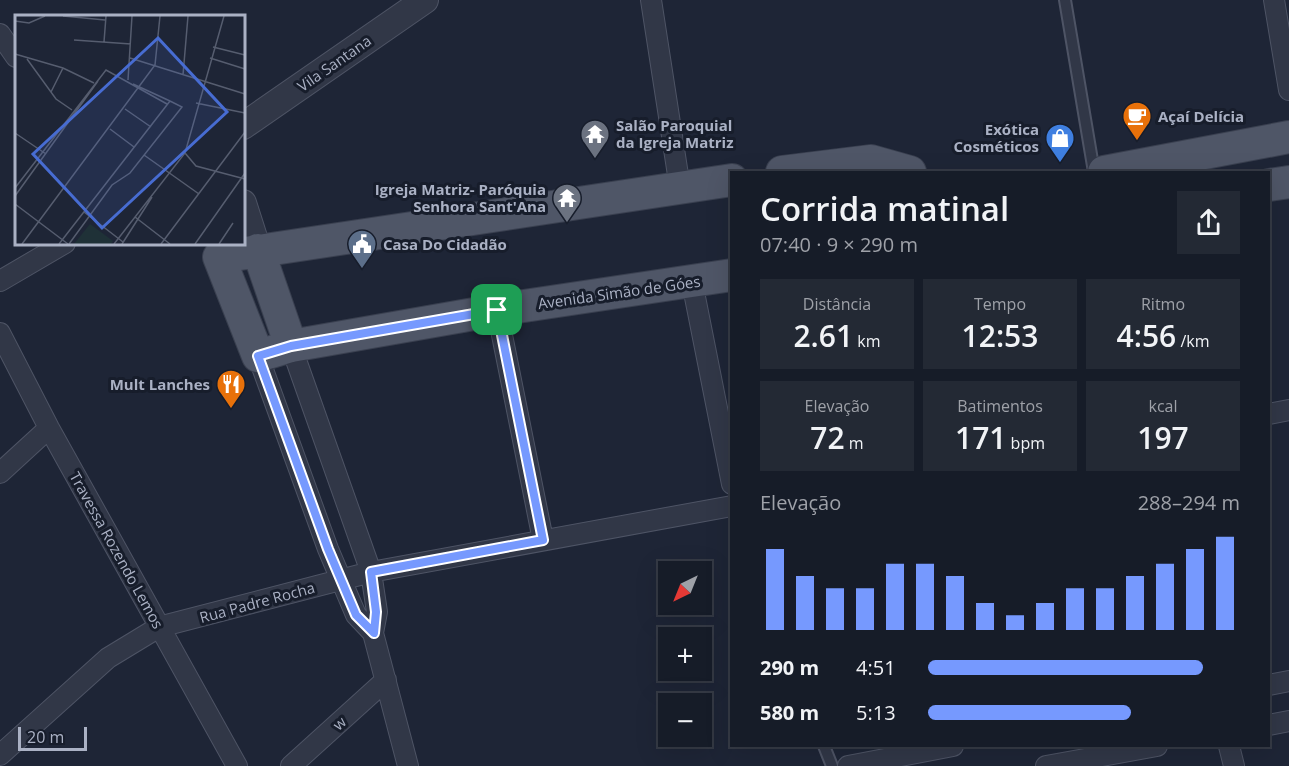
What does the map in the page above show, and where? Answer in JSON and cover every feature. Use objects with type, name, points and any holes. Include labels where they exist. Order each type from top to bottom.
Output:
[{"type":"main road","points":[[1109,171],[1289,137]]},
{"type":"main road","points":[[790,171],[871,161],[906,171]]},
{"type":"main road","points":[[258,356],[216,250],[258,250],[730,180]]},
{"type":"main road","points":[[1270,185],[1289,182]]},
{"type":"main road","points":[[258,250],[291,346]]},
{"type":"main road","name":"Avenida Simão de Góes","points":[[258,356],[291,346],[497,310],[730,275]]},
{"type":"street","name":"Vila Santana","points":[[244,125],[425,0]]},
{"type":"street","points":[[651,0],[680,188]]},
{"type":"street","points":[[1274,0],[1289,90]]},
{"type":"street","points":[[0,34],[15,56]]},
{"type":"street","points":[[244,206],[258,250]]},
{"type":"street","points":[[0,280],[63,244]]},
{"type":"street","points":[[692,282],[730,474]]},
{"type":"street","points":[[497,310],[543,540]]},
{"type":"street","name":"Travessa Rozendo Lemos","points":[[0,333],[49,428],[237,766]]},
{"type":"street","points":[[291,346],[371,572],[376,612],[374,633],[408,766]]},
{"type":"street","points":[[258,356],[328,549],[356,615],[374,633]]},
{"type":"street","points":[[1270,414],[1289,410]]},
{"type":"street","points":[[0,473],[49,428]]},
{"type":"street","name":"Rua Padre Rocha","points":[[0,755],[108,658],[159,627],[371,572],[730,506]]},
{"type":"street","name":"w","points":[[291,766],[386,680]]},
{"type":"street","points":[[1270,685],[1289,681]]},
{"type":"street","points":[[1270,725],[1289,722]]},
{"type":"street","points":[[849,766],[948,747]]},
{"type":"street","points":[[1046,766],[1151,747]]},
{"type":"street","points":[[1229,747],[1234,766]]},
{"type":"lane","points":[[1065,0],[1094,171]]},
{"type":"lane","points":[[824,747],[832,766]]},
{"type":"place","name":"Açaí Delícia","points":[[1137,142]]},
{"type":"place","name":"Salão Paroquial da Igreja Matriz","points":[[595,160]]},
{"type":"place","name":"Exótica Cosméticos","points":[[1060,164]]},
{"type":"place","name":"Igreja Matriz- Paróquia Senhora Sant'Ana","points":[[567,224]]},
{"type":"place","name":"Casa Do Cidadão","points":[[362,270]]},
{"type":"place","name":"Mult Lanches","points":[[231,410]]},
{"type":"route","points":[[497,310],[543,540],[371,572],[376,612],[374,633],[363,625],[356,615],[328,549],[258,356],[291,346],[497,310]]}]
